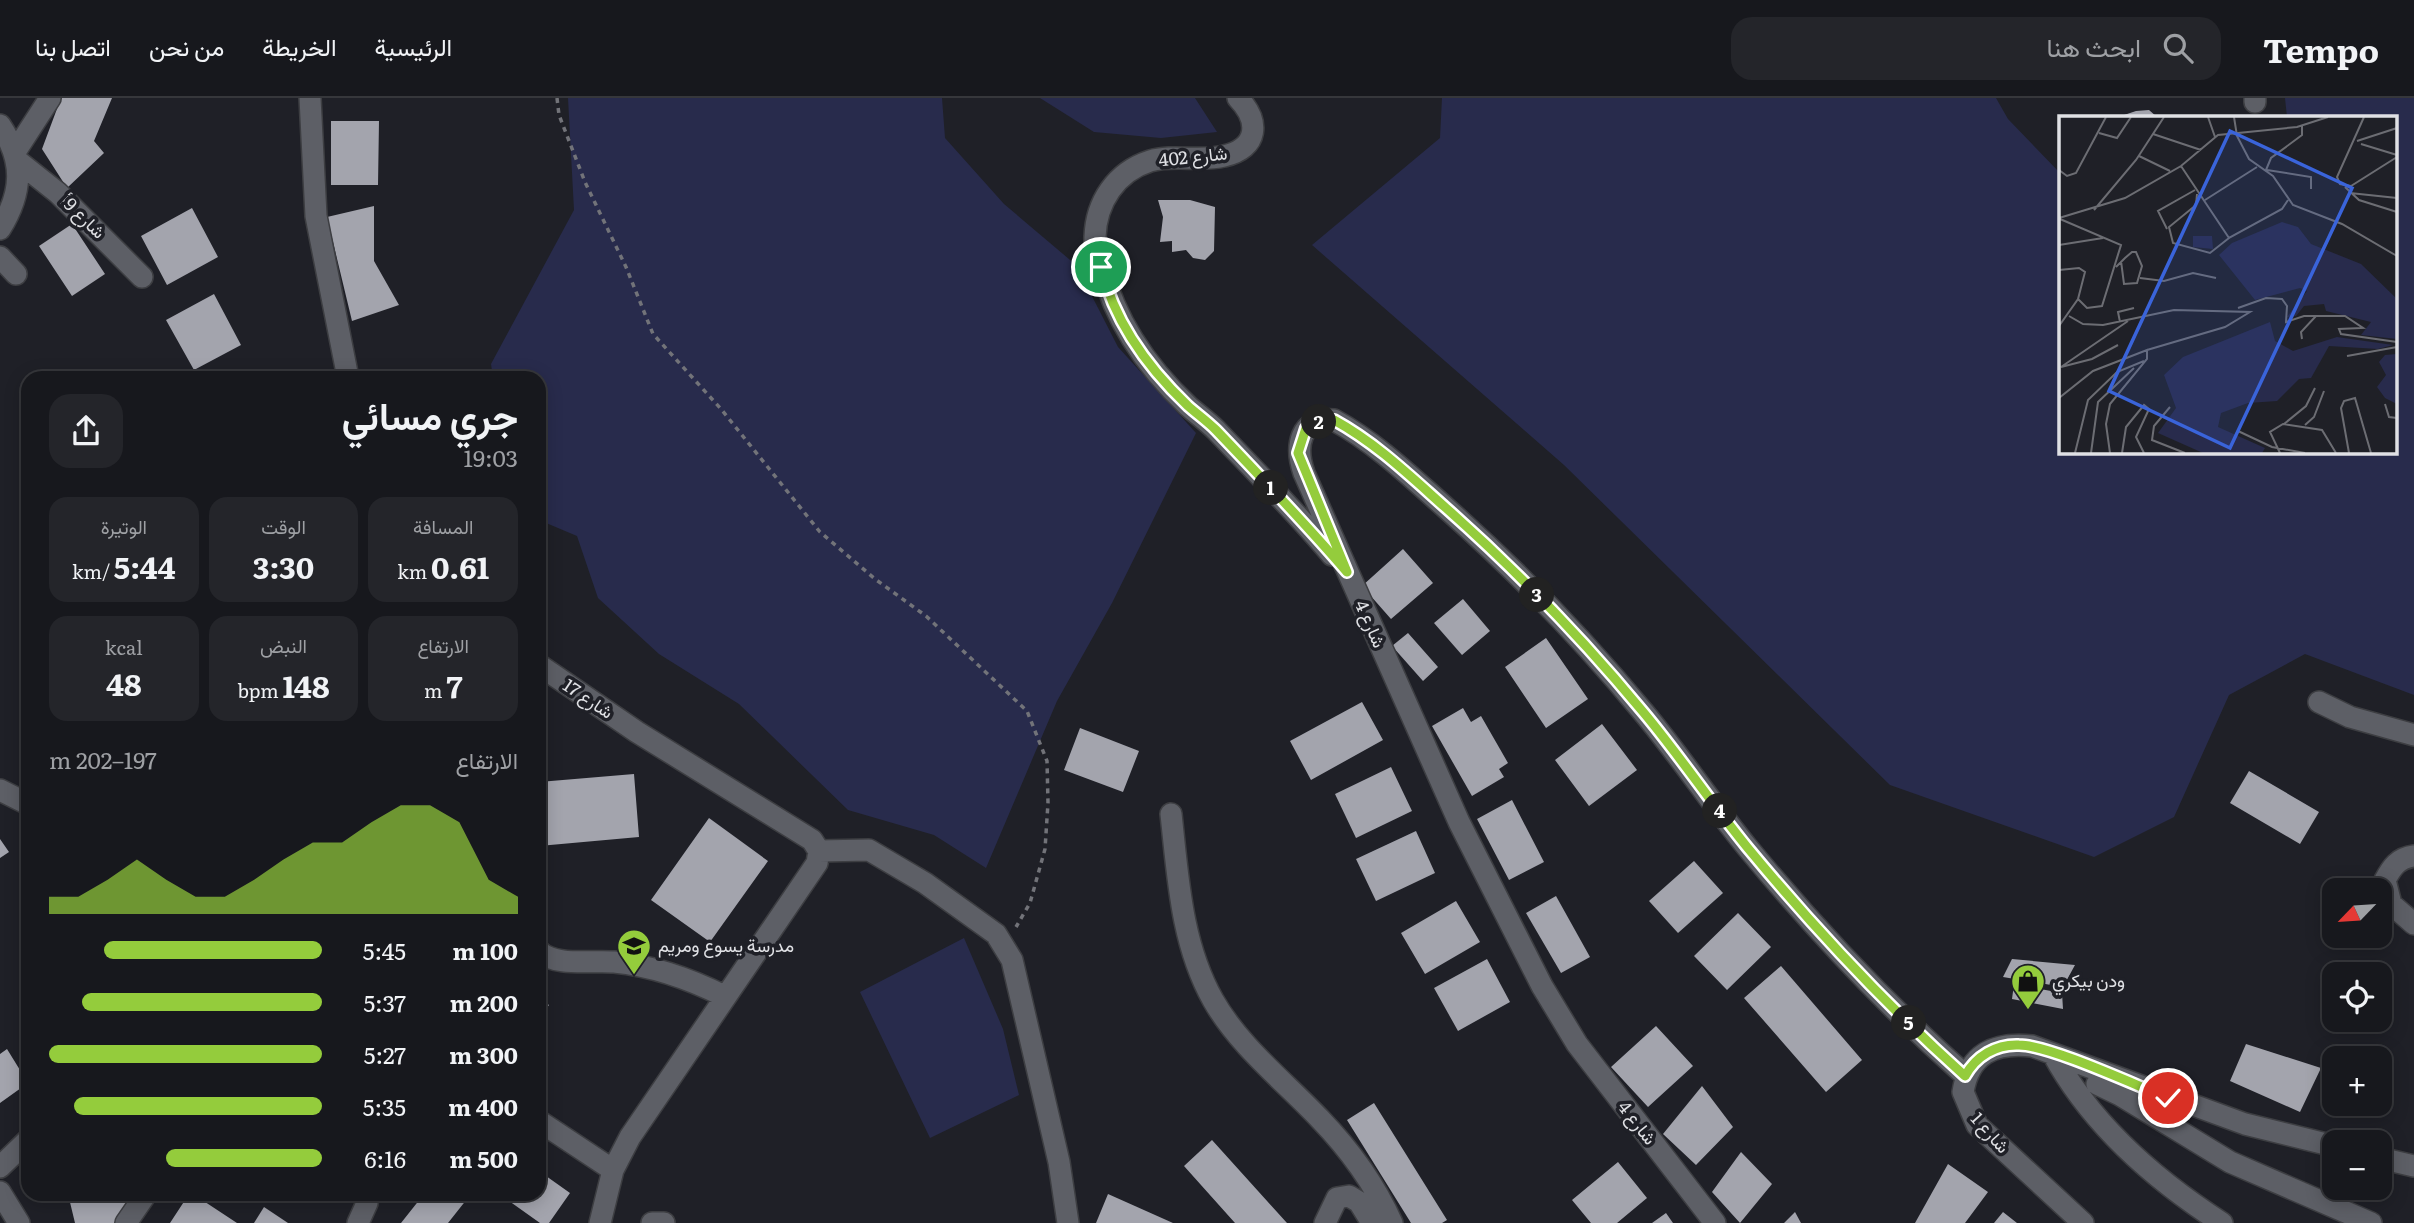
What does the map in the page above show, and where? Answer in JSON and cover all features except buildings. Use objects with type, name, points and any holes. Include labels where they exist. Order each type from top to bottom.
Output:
[{"type":"street","points":[[310,98],[318,229],[347,371]]},
{"type":"street","name":"شارع 402","points":[[1238,98],[1250,110],[1254,125],[1250,141],[1240,151],[1223,157],[1152,160],[1131,170],[1113,183],[1104,198],[1094,239],[1115,311],[1148,361],[1186,404],[1296,513],[1347,572]]},
{"type":"street","points":[[17,157],[49,99]]},
{"type":"street","points":[[0,125],[17,157],[20,180],[15,204],[0,229]]},
{"type":"street","name":"شارع 9أ","points":[[17,157],[58,192],[142,277]]},
{"type":"street","points":[[0,257],[16,274]]},
{"type":"street","name":"شارع 4","points":[[1715,1223],[1562,1021],[1459,822],[1347,572],[1298,453],[1306,428],[1334,420],[1369,441],[1489,547],[1577,636],[1642,711],[1746,846],[1850,962],[1923,1038],[1965,1076]]},
{"type":"street","name":"شارع 17","points":[[546,670],[637,732],[812,839],[819,852]]},
{"type":"street","points":[[2319,702],[2350,717],[2414,735]]},
{"type":"street","points":[[0,790],[21,800]]},
{"type":"street","points":[[1171,814],[1181,901],[1189,940],[1214,1000],[1256,1054],[1338,1140],[1381,1198],[1392,1223]]},
{"type":"street","points":[[600,1223],[613,1170],[630,1137],[817,863],[819,852],[869,850],[925,883],[996,934],[1012,960],[1059,1162],[1068,1223]]},
{"type":"street","points":[[2414,856],[2393,866],[2385,880],[2391,904],[2414,923]]},
{"type":"street","points":[[546,954],[557,959],[615,962],[676,973],[724,996]]},
{"type":"street","points":[[1965,1076],[1972,1063],[2003,1046],[2032,1046],[2058,1063],[2120,1095],[2230,1163],[2371,1223]]},
{"type":"street","points":[[2058,1063],[2245,1124],[2322,1143]]},
{"type":"street","points":[[2058,1063],[2091,1111],[2144,1165],[2188,1201],[2222,1223]]},
{"type":"street","name":"شارع 1","points":[[1965,1076],[1963,1092],[1977,1125],[2083,1223]]},
{"type":"street","points":[[546,1126],[613,1170]]},
{"type":"street","points":[[0,1167],[21,1147]]},
{"type":"street","points":[[2392,1161],[2414,1166]]},
{"type":"street","points":[[0,1192],[19,1223]]},
{"type":"street","points":[[1325,1223],[1329,1208],[1337,1198],[1349,1196],[1359,1202],[1372,1223]]},
{"type":"street","points":[[126,1223],[141,1201]]},
{"type":"street","points":[[358,1223],[367,1201]]},
{"type":"street","points":[[652,1223],[664,1223]]},
{"type":"path","points":[[557,98],[559,115],[585,182],[626,267],[653,334],[721,409],[820,531],[874,579],[926,616],[1027,711],[1047,761],[1045,849],[1030,902],[1004,947]]},
{"type":"shaded area","points":[[568,98],[942,98],[945,138],[1004,204],[1076,265],[1118,347],[1196,433],[1112,603],[1057,701],[986,868],[934,835],[848,810],[739,704],[659,654],[598,598],[577,536],[546,523],[546,371],[492,371],[491,364],[574,210]]},
{"type":"shaded area","points":[[1040,98],[1195,98],[1217,132],[1161,138],[1094,132]]},
{"type":"shaded area","points":[[1442,98],[1996,98],[2008,119],[2059,172],[2059,453],[2396,453],[2396,116],[2287,116],[2285,98],[2414,98],[2414,695],[2305,654],[2229,695],[2174,817],[2094,857],[1890,785],[1564,465],[1312,245],[1440,138]]},
{"type":"shaded area","points":[[964,938],[1003,1029],[1019,1095],[930,1138],[860,992]]},
{"type":"place","name":"مدرسة يسوع ومريم","points":[[634,976]]},
{"type":"place","name":"ودن بيكري","points":[[2028,1011]]},
{"type":"route","points":[[1101,267],[1115,311],[1148,361],[1186,404],[1296,513],[1347,572],[1298,453],[1306,428],[1327,420],[1334,420],[1369,441],[1481,539],[1577,636],[1642,711],[1746,846],[1850,962],[1923,1038],[1965,1076],[1972,1063],[1987,1053],[2003,1046],[2017,1044],[2032,1046],[2168,1098]]}]
